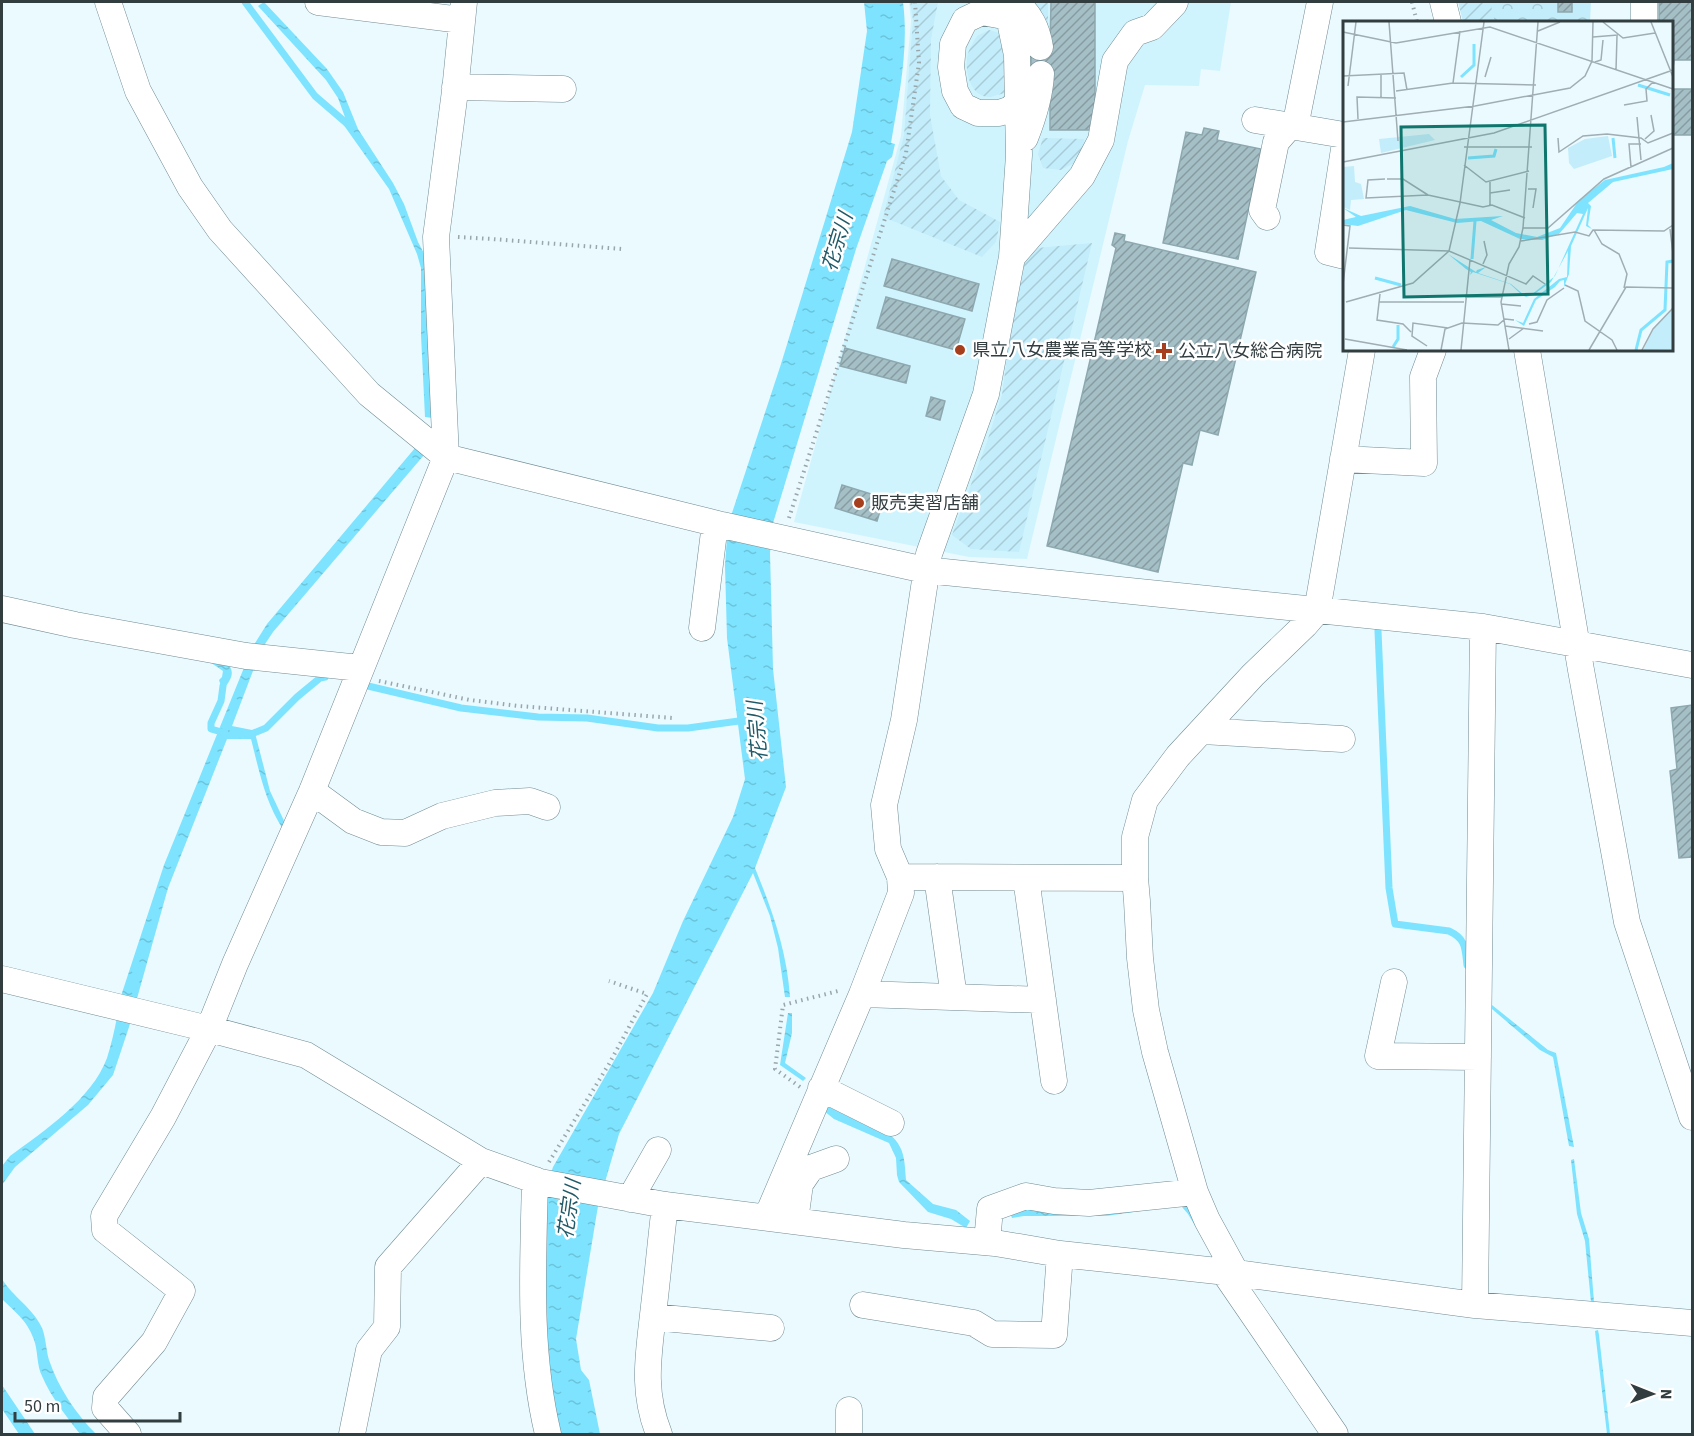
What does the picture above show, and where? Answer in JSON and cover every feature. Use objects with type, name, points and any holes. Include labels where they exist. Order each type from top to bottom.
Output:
[{"type":"street","points":[[108,2],[138,91],[190,187],[220,230],[369,394],[446,457],[718,525],[782,531],[925,570],[1483,627],[1692,665]]},
{"type":"street","points":[[128,1434],[105,1408],[106,1397],[154,1342],[182,1291],[105,1230],[104,1216],[163,1117],[209,1029],[312,791],[446,457],[436,237],[463,11],[318,2]]},
{"type":"street","points":[[1012,257],[1082,176],[1101,140],[1115,61],[1135,33],[1152,27],[1175,2]]},
{"type":"street","points":[[1267,217],[1262,210],[1276,142],[1293,126],[1320,2]]},
{"type":"street","points":[[1443,2],[1448,21]]},
{"type":"street","points":[[1644,2],[1644,21]]},
{"type":"street","points":[[1018,102],[1011,109],[999,114],[978,113],[963,106],[955,91],[951,67],[953,44],[965,20],[982,12],[1009,7],[1032,19],[1040,47]]},
{"type":"street","points":[[767,1217],[865,985],[901,892],[900,877],[888,849],[884,805],[904,720],[925,570],[986,394],[1012,257],[1019,155],[1017,55],[1009,7]]},
{"type":"street","points":[[1019,155],[1032,119],[1041,85],[1041,74]]},
{"type":"street","points":[[455,87],[563,89]]},
{"type":"street","points":[[1255,120],[1343,135]]},
{"type":"street","points":[[1343,155],[1328,252],[1343,256]]},
{"type":"street","points":[[1335,1434],[1286,1363],[1230,1273],[1195,1192],[1155,1052],[1146,1010],[1140,958],[1135,837],[1145,800],[1178,756],[1253,675],[1317,611],[1362,351]]},
{"type":"street","points":[[1343,459],[1424,463],[1423,377],[1433,351]]},
{"type":"street","points":[[1527,351],[1627,922],[1692,1117]]},
{"type":"street","points":[[702,628],[718,525]]},
{"type":"street","points":[[2,609],[75,625],[252,657],[358,672]]},
{"type":"street","points":[[1475,1305],[1483,627]]},
{"type":"street","points":[[1202,731],[1342,739]]},
{"type":"street","points":[[312,791],[353,821],[381,832],[405,833],[442,816],[495,803],[530,801],[547,807]]},
{"type":"street","points":[[900,877],[1135,878]]},
{"type":"street","points":[[937,877],[954,997]]},
{"type":"street","points":[[1026,878],[1054,1080]]},
{"type":"street","points":[[2,979],[306,1055],[482,1161],[538,1181],[664,1204],[904,1235],[987,1242],[1060,1254],[1230,1273],[1475,1305],[1692,1323]]},
{"type":"street","points":[[1394,982],[1378,1056],[1478,1057]]},
{"type":"street","points":[[865,985],[954,997],[1043,1000]]},
{"type":"street","points":[[818,1093],[891,1123]]},
{"type":"street","points":[[620,1197],[658,1150]]},
{"type":"street","points":[[795,1221],[800,1184],[811,1168],[836,1159]]},
{"type":"street","points":[[352,1434],[369,1350],[387,1327],[388,1267],[482,1161]]},
{"type":"street","points":[[538,1181],[533,1303],[537,1377],[548,1434]]},
{"type":"street","points":[[987,1242],[990,1209],[1026,1196],[1054,1201],[1089,1203],[1195,1192]]},
{"type":"street","points":[[659,1434],[648,1389],[648,1353],[664,1204]]},
{"type":"street","points":[[863,1305],[974,1323],[992,1334],[1054,1335],[1060,1254]]},
{"type":"street","points":[[653,1317],[771,1328]]},
{"type":"path","points":[[782,531],[906,153],[919,63],[915,2]]},
{"type":"path","points":[[1412,2],[1417,21]]},
{"type":"path","points":[[436,237],[492,238],[622,249]]},
{"type":"path","points":[[358,672],[470,700],[673,718]]},
{"type":"path","points":[[538,1181],[609,1064],[646,994],[609,981]]},
{"type":"path","points":[[818,1093],[775,1069],[783,1005],[865,985]]},
{"type":"shaded area","name":"県立八女農業高等学校","points":[[909,2],[1231,2],[1220,71],[1201,69],[1199,86],[1145,85],[1128,141],[1027,559],[969,557],[794,522],[901,136],[911,21]]},
{"type":"green space","points":[[910,2],[938,2],[931,39],[930,115],[941,176],[959,200],[1000,222],[996,242],[982,257],[883,217],[904,135],[913,20]]},
{"type":"green space","points":[[1029,2],[1048,2],[1048,31]]},
{"type":"green space","points":[[1458,2],[1490,2],[1495,21],[1463,21]]},
{"type":"green space","points":[[1478,2],[1591,2],[1590,21],[1483,21]]},
{"type":"green space","points":[[989,30],[1003,35],[1010,83],[1005,93],[991,97],[978,93],[973,88],[967,67],[968,53],[977,36]]},
{"type":"green space","points":[[1043,138],[1084,139],[1082,159],[1061,170],[1043,168],[1038,154]]},
{"type":"green space","points":[[1092,243],[1019,552],[971,549],[952,535],[1002,395],[1016,290],[1023,258],[1037,248]]},
{"type":"water","points":[[264,2],[327,69],[343,92],[358,129],[404,204],[426,257],[428,197],[438,146],[433,418],[425,417],[421,268],[417,254],[389,189],[343,124],[346,120],[338,98],[326,80],[258,6]]},
{"type":"water","name":"花宗川","points":[[864,2],[903,2],[904,55],[891,143],[895,144],[856,249],[773,523],[770,553],[773,669],[786,787],[755,868],[778,931],[786,963],[790,997],[785,997],[778,948],[770,916],[753,873],[619,1134],[598,1206],[576,1339],[581,1370],[589,1380],[600,1434],[555,1434],[544,1390],[542,1201],[553,1167],[653,993],[683,921],[733,817],[745,779],[727,638],[725,565],[727,538],[732,513],[781,364],[852,132],[867,31]]},
{"type":"water","points":[[415,448],[424,455],[273,632],[261,650],[232,726],[252,730],[255,733],[270,791],[286,825],[283,829],[263,786],[251,739],[227,739],[168,888],[129,1027],[113,1075],[88,1105],[15,1167],[2,1185],[2,1166],[10,1156],[52,1125],[79,1100],[100,1073],[107,1058],[120,999],[164,865],[252,648],[267,624]]},
{"type":"water","points":[[224,659],[232,675],[226,686],[221,686],[219,680],[223,671],[207,660]]},
{"type":"water","points":[[1487,1001],[1548,1050],[1556,1053],[1574,1147],[1569,1146],[1553,1057],[1540,1050],[1485,1003]]},
{"type":"water","points":[[788,1013],[792,1013],[792,1033],[785,1063],[806,1078],[803,1081],[780,1065]]},
{"type":"water","points":[[827,1105],[891,1135],[902,1151],[906,1180],[933,1204],[956,1210],[970,1221],[966,1228],[951,1219],[928,1212],[899,1182],[896,1158],[889,1143],[834,1119],[824,1111]]},
{"type":"water","points":[[1574,1159],[1581,1213],[1589,1239],[1594,1302],[1591,1302],[1585,1241],[1577,1214],[1571,1160]]},
{"type":"water","points":[[1187,1198],[1213,1256],[1182,1207],[1106,1216],[1012,1218],[1010,1212],[1019,1209]]},
{"type":"water","points":[[2,1279],[38,1321],[57,1380],[81,1418],[96,1434],[80,1434],[50,1391],[40,1372],[35,1343],[29,1329],[22,1318],[2,1299]]},
{"type":"water","points":[[1598,1330],[1610,1434],[1607,1434],[1595,1331]]},
{"type":"water","points":[[2,1385],[35,1434],[19,1434],[2,1409]]},
{"type":"building","points":[[1051,2],[1095,2],[1095,130],[1050,130],[1050,75],[1031,75],[1031,48],[1050,48]]},
{"type":"building","points":[[1558,2],[1572,2],[1572,12],[1558,12]]},
{"type":"building","points":[[1659,2],[1692,2],[1692,60],[1674,60],[1673,68],[1673,21],[1659,21]]},
{"type":"building","points":[[1673,89],[1692,89],[1692,135],[1673,135]]},
{"type":"building","points":[[1204,128],[1219,131],[1217,140],[1261,149],[1238,259],[1163,243],[1186,132],[1202,135]]},
{"type":"building","name":"公立八女総合病院","points":[[1115,233],[1125,235],[1124,241],[1256,272],[1218,435],[1200,430],[1192,465],[1183,463],[1158,572],[1047,546],[1116,248],[1112,245]]},
{"type":"building","points":[[892,259],[979,284],[972,311],[884,286]]},
{"type":"building","points":[[886,297],[965,319],[956,350],[877,328]]},
{"type":"building","points":[[845,348],[910,366],[906,383],[840,366]]},
{"type":"building","points":[[931,397],[945,401],[940,420],[926,416]]},
{"type":"building","name":"販売実習店舗","points":[[842,485],[884,498],[877,521],[835,508]]},
{"type":"building","points":[[1692,705],[1692,857],[1679,858],[1670,771],[1677,769],[1671,708]]},
{"type":"waterway","points":[[245,2],[315,96],[351,127]]},
{"type":"waterway","points":[[1378,631],[1389,888],[1395,924],[1449,931],[1455,934],[1464,945],[1467,965]]},
{"type":"waterway","points":[[249,735],[266,728],[297,697],[320,678],[325,677]]},
{"type":"waterway","points":[[223,686],[221,701],[211,723],[211,729],[225,733]]},
{"type":"waterway","name":"花宗川","points":[[368,686],[461,708],[538,717],[587,718],[658,728],[688,728],[746,720]]},
{"type":"place","name":"県立八女農業高等学校","points":[[960,350]]},
{"type":"place","name":"公立八女総合病院","points":[[1164,351]]},
{"type":"place","name":"販売実習店舗","points":[[859,503]]}]
